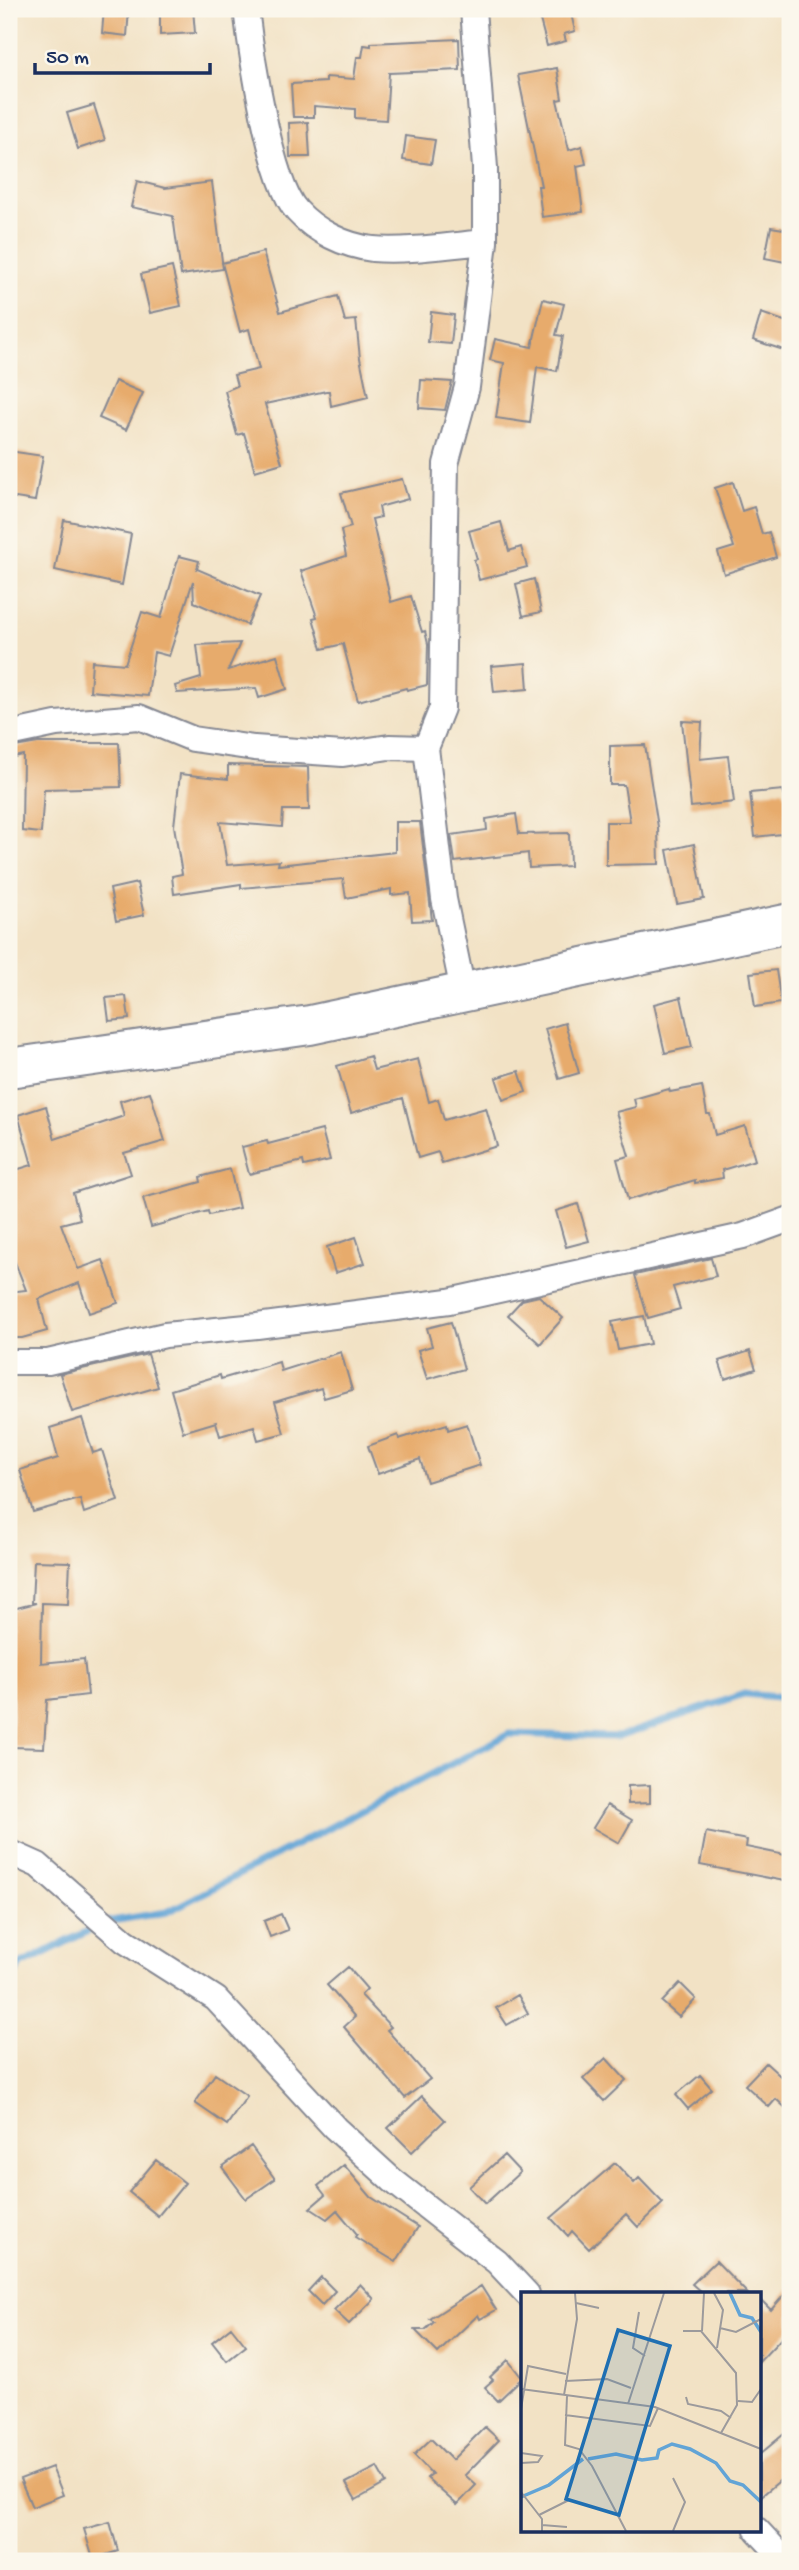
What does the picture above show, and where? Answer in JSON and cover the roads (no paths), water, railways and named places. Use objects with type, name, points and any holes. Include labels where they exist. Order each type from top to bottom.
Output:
[{"type":"main road","points":[[9,1068],[310,1025],[790,923]]},
{"type":"street","points":[[246,9],[265,122],[282,183],[296,210],[325,234],[372,249],[485,242]]},
{"type":"street","points":[[463,991],[444,899],[426,748],[442,708],[441,637],[446,464],[467,387],[485,242],[485,168],[473,9]]},
{"type":"street","points":[[9,734],[56,724],[139,717],[193,739],[254,748],[343,754],[389,747],[426,748]]},
{"type":"street","points":[[9,1362],[48,1362],[165,1335],[449,1301],[743,1236],[790,1219]]},
{"type":"street","points":[[9,1852],[38,1865],[125,1941],[216,1999],[335,2127],[392,2180],[497,2262],[525,2292]]},
{"type":"street","points":[[759,2532],[786,2561]]},
{"type":"waterway","points":[[111,1921],[167,1912],[509,1734],[618,1737],[744,1694],[790,1698]]},
{"type":"waterway","points":[[9,1984],[20,1965],[100,1925]]}]
